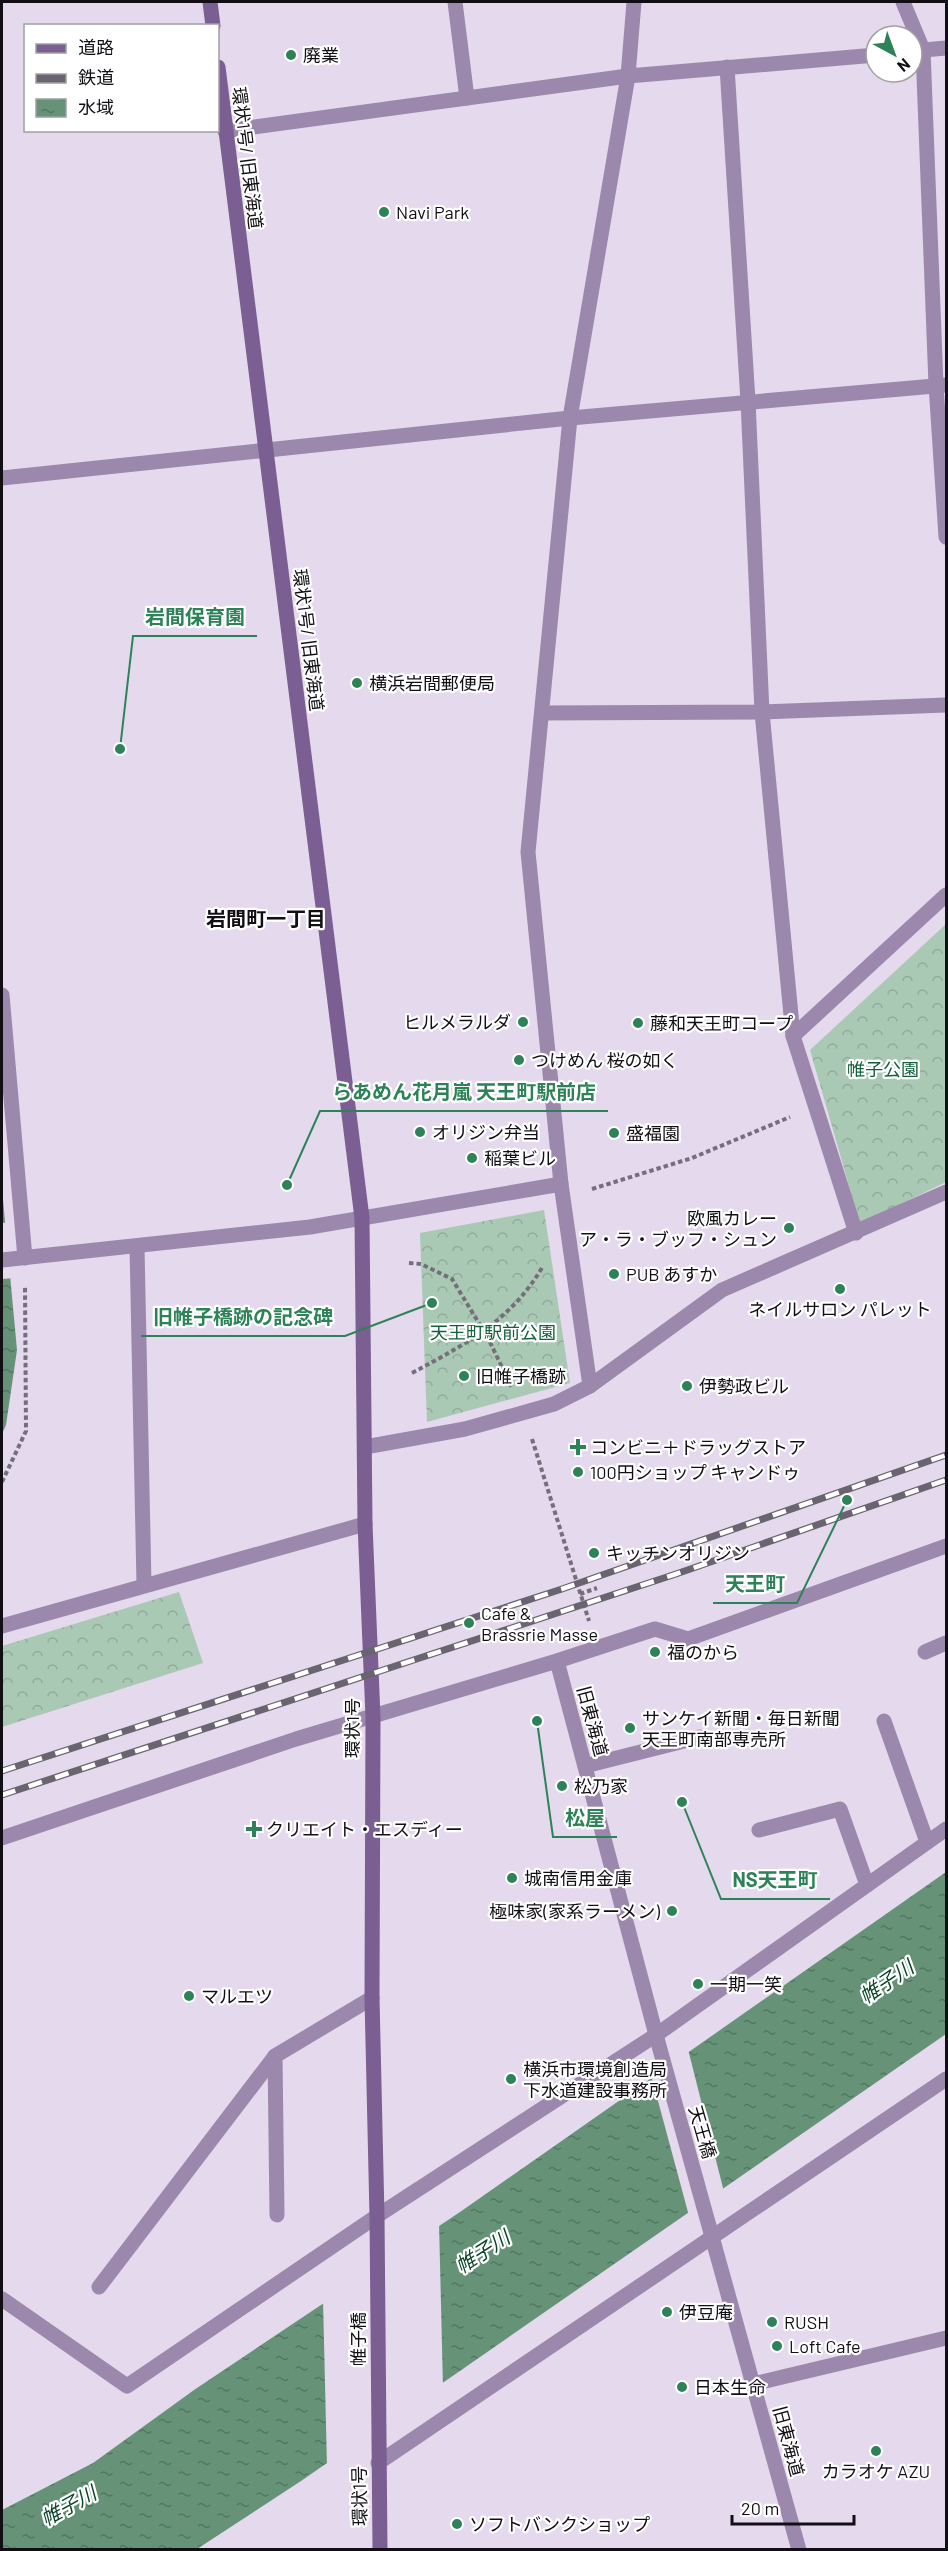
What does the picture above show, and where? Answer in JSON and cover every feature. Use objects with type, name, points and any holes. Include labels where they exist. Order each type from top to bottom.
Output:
[{"type":"street","points":[[210,2],[213,24]]},
{"type":"street","points":[[455,2],[467,98]]},
{"type":"street","points":[[590,1386],[562,1191],[528,852],[570,418],[628,76],[634,2]]},
{"type":"street","points":[[903,2],[910,24]]},
{"type":"street","points":[[924,50],[946,48]]},
{"type":"street","points":[[225,131],[628,76],[864,56]]},
{"type":"street","points":[[728,67],[748,401],[762,712],[793,1036],[856,1233]]},
{"type":"street","name":"環状1号/ 旧東海道","points":[[219,76],[362,1218]]},
{"type":"street","points":[[920,84],[941,385],[946,537]]},
{"type":"street","points":[[2,478],[570,418],[941,385]]},
{"type":"street","points":[[542,713],[762,712],[946,705]]},
{"type":"street","points":[[793,1036],[946,895]]},
{"type":"street","points":[[2,995],[25,1258]]},
{"type":"street","points":[[2,1260],[310,1227],[562,1191]]},
{"type":"street","points":[[365,1447],[465,1429],[554,1404],[590,1386],[722,1290],[946,1192]]},
{"type":"street","name":"環状1号","points":[[362,1218],[365,1524],[373,1717],[372,1998],[378,2238]]},
{"type":"street","points":[[138,1247],[144,1585]]},
{"type":"street","points":[[2,1626],[365,1524]]},
{"type":"street","points":[[2,1838],[296,1739],[557,1661],[655,1629],[688,1639],[946,1546]]},
{"type":"street","points":[[925,1652],[946,1643]]},
{"type":"street","name":"旧東海道","points":[[557,1661],[656,2035]]},
{"type":"street","points":[[884,1721],[927,1842]]},
{"type":"street","points":[[585,1766],[700,1737]]},
{"type":"street","points":[[759,1830],[840,1809],[867,1885]]},
{"type":"street","points":[[2,2299],[127,2386],[378,2216],[656,2035],[946,1829]]},
{"type":"street","points":[[99,2287],[275,2055],[372,1998]]},
{"type":"street","name":"天王橋","points":[[656,2035],[713,2239]]},
{"type":"street","points":[[275,2055],[277,2215]]},
{"type":"street","points":[[378,2463],[713,2239],[946,2079]]},
{"type":"street","name":"帷子橋","points":[[378,2238],[378,2441]]},
{"type":"street","name":"旧東海道","points":[[713,2239],[799,2550]]},
{"type":"street","points":[[753,2384],[946,2338]]},
{"type":"street","name":"環状1号","points":[[378,2441],[380,2550]]},
{"type":"path","points":[[562,1191],[692,1158],[816,1106]]},
{"type":"path","points":[[412,1373],[484,1332],[511,1310],[529,1290],[567,1226]]},
{"type":"path","points":[[2,1482],[26,1431],[25,1258]]},
{"type":"path","points":[[580,1594],[597,1588]]},
{"type":"green space","name":"帷子公園","points":[[946,924],[946,1182],[860,1224],[810,1050]]},
{"type":"green space","name":"天王町駅前公園","points":[[544,1210],[570,1383],[427,1422],[420,1233]]},
{"type":"green space","points":[[179,1592],[203,1663],[2,1727],[2,1646]]},
{"type":"water","points":[[2,1189],[17,1350],[6,1425],[2,1434]]},
{"type":"water","name":"帷子川","points":[[946,1872],[946,2034],[301,2481],[197,2549],[2,2550],[2,2510],[93,2463],[194,2390],[460,2212]]},
{"type":"pier","points":[[8,1222],[14,1278],[2,1279],[2,1223]]},
{"type":"pier","points":[[688,2049],[724,2192],[689,2216],[651,2075]]},
{"type":"pier","points":[[439,2222],[443,2387],[327,2467],[323,2300]]},
{"type":"railway","points":[[2,1771],[562,1589],[946,1455]]},
{"type":"railway","points":[[2,1795],[676,1574],[946,1480]]},
{"type":"place","name":"廃業","points":[[291,55]]},
{"type":"place","name":"Navi Park","points":[[384,212]]},
{"type":"place","name":"横浜岩間郵便局","points":[[357,683]]},
{"type":"place","name":"岩間保育園","points":[[120,749]]},
{"type":"place","name":"ヒルメラルダ","points":[[523,1022]]},
{"type":"place","name":"藤和天王町コープ","points":[[638,1023]]},
{"type":"place","name":"つけめん 桜の如く","points":[[519,1060]]},
{"type":"place","name":"オリジン弁当","points":[[420,1132]]},
{"type":"place","name":"盛福園","points":[[614,1133]]},
{"type":"place","name":"稲葉ビル","points":[[472,1158]]},
{"type":"place","name":"らあめん花月嵐 天王町駅前店","points":[[287,1185]]},
{"type":"place","name":"欧風カレー ア・ラ・ブッフ・シュン","points":[[789,1228]]},
{"type":"place","name":"PUB あすか","points":[[614,1274]]},
{"type":"place","name":"ネイルサロン パレット","points":[[840,1289]]},
{"type":"place","name":"旧帷子橋跡の記念碑","points":[[432,1303]]},
{"type":"place","name":"旧帷子橋跡","points":[[464,1376]]},
{"type":"place","name":"伊勢政ビル","points":[[687,1386]]},
{"type":"place","name":"コンビニ＋ドラッグストア","points":[[578,1447]]},
{"type":"place","name":"100円ショップ キャンドゥ","points":[[578,1472]]},
{"type":"place","name":"天王町","points":[[847,1500]]},
{"type":"place","name":"キッチンオリジン","points":[[594,1553]]},
{"type":"place","name":"Cafe & Brassrie Masse","points":[[469,1623]]},
{"type":"place","name":"福のから","points":[[655,1652]]},
{"type":"place","name":"松屋","points":[[537,1721]]},
{"type":"place","name":"サンケイ新聞・毎日新聞 天王町南部専売所","points":[[630,1728]]},
{"type":"place","name":"松乃家","points":[[562,1786]]},
{"type":"place","name":"NS天王町","points":[[682,1802]]},
{"type":"place","name":"クリエイト・エスディー","points":[[254,1829]]},
{"type":"place","name":"城南信用金庫","points":[[512,1878]]},
{"type":"place","name":"極味家(家系ラーメン)","points":[[672,1911]]},
{"type":"place","name":"一期一笑","points":[[698,1984]]},
{"type":"place","name":"マルエツ","points":[[189,1996]]},
{"type":"place","name":"横浜市環境創造局 下水道建設事務所","points":[[511,2079]]},
{"type":"place","name":"伊豆庵","points":[[667,2312]]},
{"type":"place","name":"RUSH","points":[[772,2322]]},
{"type":"place","name":"Loft Cafe","points":[[777,2346]]},
{"type":"place","name":"日本生命","points":[[682,2387]]},
{"type":"place","name":"カラオケ AZU","points":[[876,2451]]},
{"type":"place","name":"ソフトバンクショップ","points":[[457,2524]]},
{"type":"district","name":"岩間町一丁目","points":[[266,918]]}]
